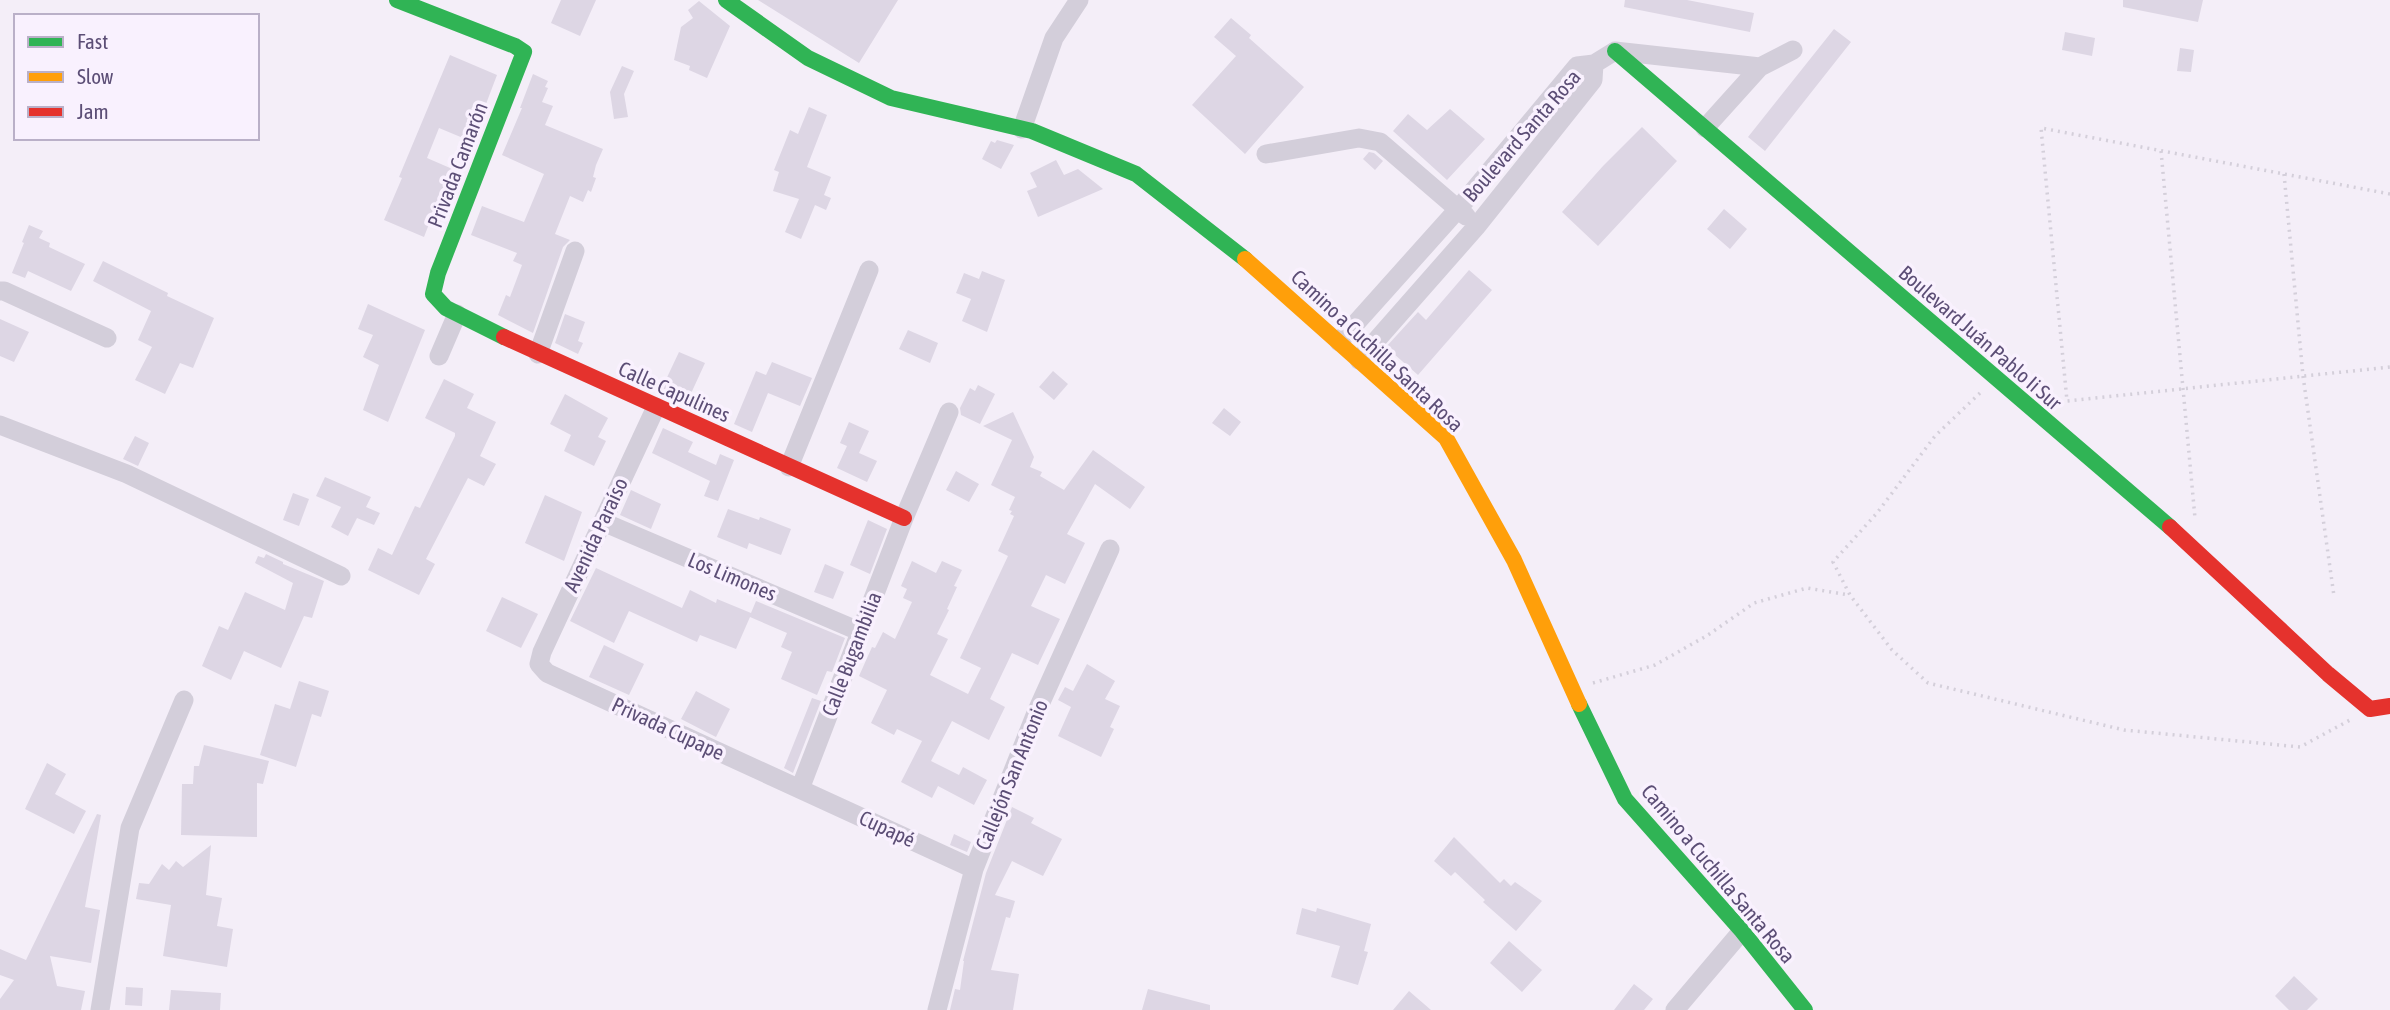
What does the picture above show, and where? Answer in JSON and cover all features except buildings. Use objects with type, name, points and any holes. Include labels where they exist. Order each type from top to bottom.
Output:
[{"type":"street","name":"Privada Camarón","points":[[397,0],[515,46],[524,52],[433,294]]},
{"type":"street","name":"Camino a Cuchilla Santa Rosa","points":[[726,0],[808,58],[891,98],[1022,129],[1136,174],[1231,247],[1446,438],[1514,560],[1571,689],[1625,799],[1742,931],[1805,1010]]},
{"type":"street","points":[[1022,129],[1054,38],[1079,0]]},
{"type":"street","points":[[1704,128],[1760,67],[1793,50]]},
{"type":"street","points":[[1594,64],[1615,51],[1760,67]]},
{"type":"street","name":"Boulevard Juán Pablo Ii Sur","points":[[1615,51],[2193,548],[2370,709]]},
{"type":"street","name":"Boulevard Santa Rosa","points":[[1339,342],[1459,208],[1577,66],[1594,64],[1593,80],[1476,227],[1359,360]]},
{"type":"street","points":[[1266,154],[1359,138],[1380,142],[1459,208],[1476,227]]},
{"type":"street","points":[[538,354],[575,251]]},
{"type":"street","points":[[789,467],[869,270]]},
{"type":"street","points":[[0,292],[4,291],[107,338]]},
{"type":"street","name":"Calle Capulines","points":[[433,294],[446,309],[538,354],[904,518]]},
{"type":"street","points":[[439,356],[457,314]]},
{"type":"street","name":"Avenida Paraíso","points":[[539,664],[542,652],[656,407]]},
{"type":"street","name":"Calle Bugambilia","points":[[800,789],[904,518],[949,412]]},
{"type":"street","points":[[0,425],[127,474],[341,576]]},
{"type":"street","name":"Los Limones","points":[[603,522],[861,632]]},
{"type":"street","name":"Callejón San Antonio","points":[[937,1010],[974,869],[1035,713],[1110,549]]},
{"type":"street","name":"Privada Cupape","points":[[539,664],[547,673],[800,789]]},
{"type":"street","points":[[100,1010],[130,828],[184,700]]},
{"type":"street","points":[[2370,709],[2390,706]]},
{"type":"street","name":"Cupapé","points":[[800,789],[974,869]]},
{"type":"street","points":[[1675,1010],[1742,931]]},
{"type":"path","points":[[2390,194],[2041,128],[2067,401],[2390,367]]},
{"type":"path","points":[[2161,151],[2197,535],[2193,548]]},
{"type":"path","points":[[2284,174],[2302,376],[2334,596]]},
{"type":"path","points":[[1994,379],[1935,436],[1877,513],[1833,562],[1850,595],[1892,650],[1928,683],[2124,730],[2300,747],[2370,709]]},
{"type":"path","points":[[1571,689],[1655,665],[1708,635],[1754,603],[1807,588],[1850,595]]},
{"type":"traffic: fast","points":[[397,0],[515,46],[524,52],[438,273],[433,294],[446,308],[504,337]]},
{"type":"traffic: fast","points":[[726,0],[808,58],[891,98],[1032,131],[1136,174],[1245,259]]},
{"type":"traffic: fast","points":[[1615,51],[2170,527]]},
{"type":"traffic: fast","points":[[1579,704],[1625,799],[1742,931],[1805,1010]]},
{"type":"traffic: slow","points":[[1245,259],[1446,438],[1514,560],[1579,704]]},
{"type":"traffic: jam","points":[[504,337],[904,518]]},
{"type":"traffic: jam","points":[[2170,527],[2328,674],[2370,709],[2390,706]]}]
